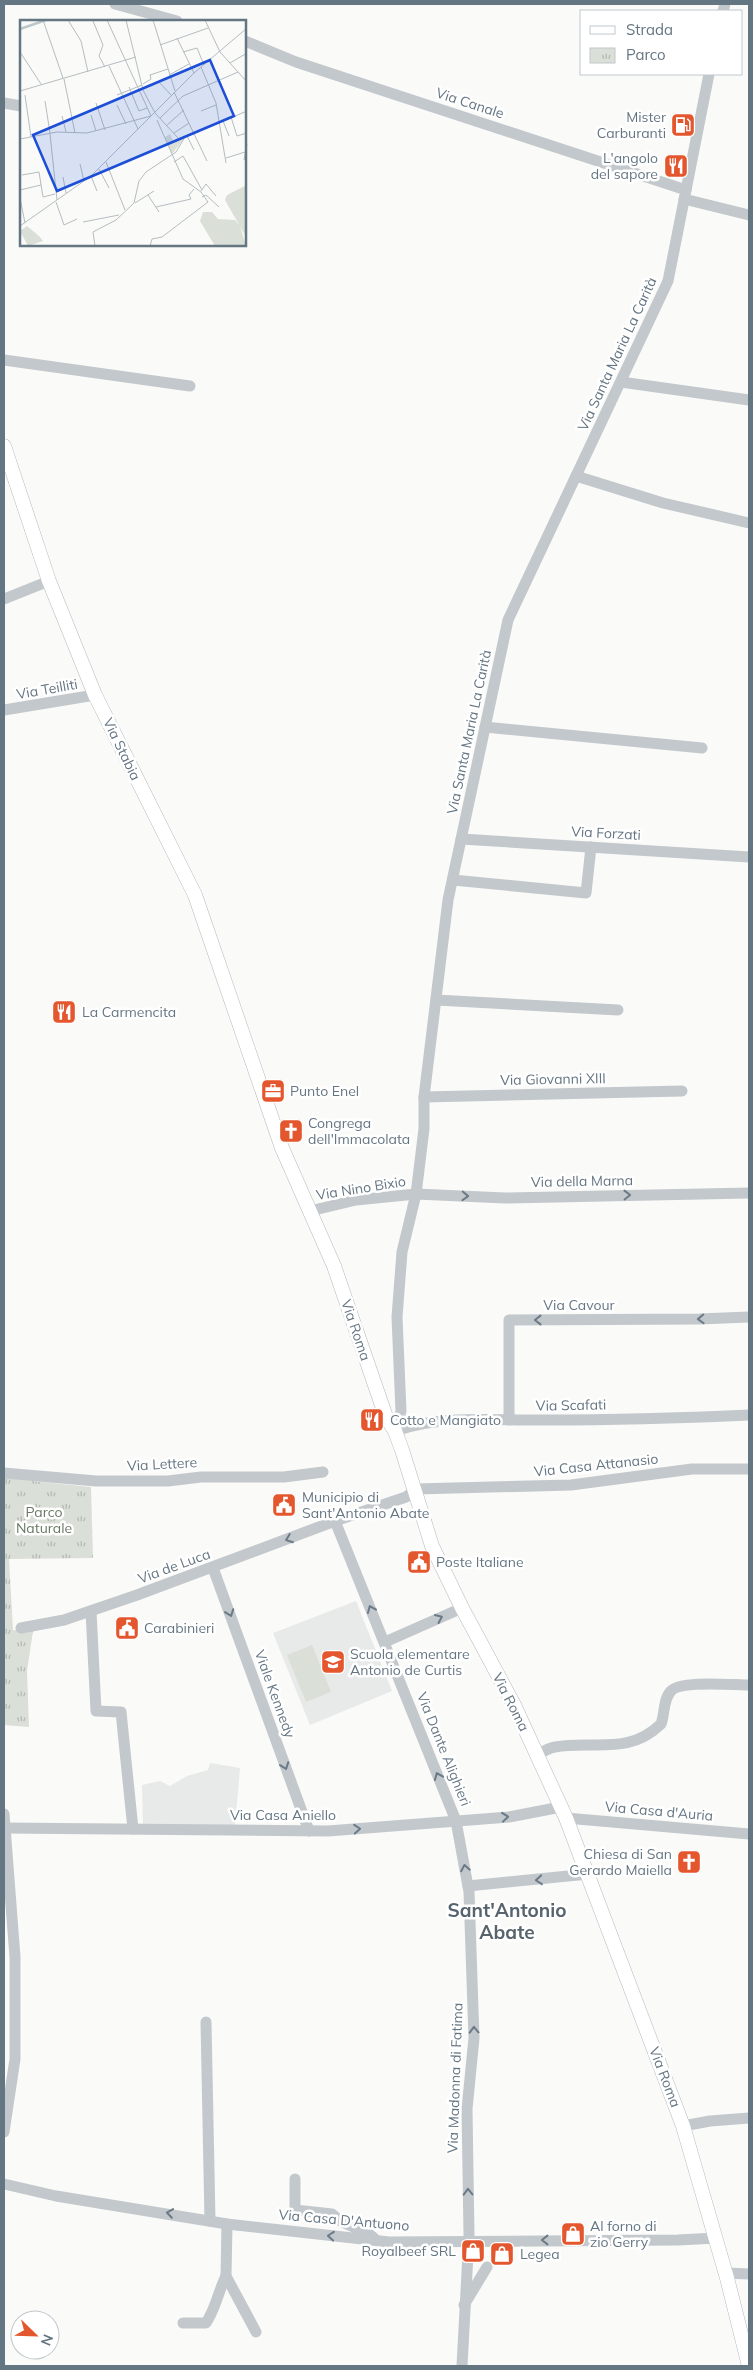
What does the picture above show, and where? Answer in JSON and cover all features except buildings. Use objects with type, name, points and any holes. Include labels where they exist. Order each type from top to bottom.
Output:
[{"type":"main road","name":"Via Stabia","points":[[4,450],[49,581],[95,695],[195,895],[248,1049]]},
{"type":"main road","name":"Via Roma","points":[[248,1049],[282,1148],[334,1266],[386,1417],[395,1431],[416,1489],[432,1546],[462,1608],[514,1705],[564,1813],[684,2126],[726,2274],[748,2366]]},
{"type":"street","points":[[115,4],[173,20]]},
{"type":"street","name":"Via Canale","points":[[246,41],[296,62],[749,216]]},
{"type":"street","name":"Via Santa Maria La Carità","points":[[395,1431],[401,1411],[397,1317],[402,1252],[416,1194],[424,1130],[424,1097],[436,1000],[453,880],[508,620],[668,281],[710,75]]},
{"type":"street","points":[[4,103],[20,106]]},
{"type":"street","points":[[4,360],[190,386]]},
{"type":"street","points":[[621,382],[749,400]]},
{"type":"street","points":[[576,476],[663,503],[749,523]]},
{"type":"street","points":[[4,599],[49,581]]},
{"type":"street","name":"Via Teilliti","points":[[4,710],[95,695]]},
{"type":"street","points":[[486,727],[702,748]]},
{"type":"street","name":"Via Forzati","points":[[461,839],[749,857]]},
{"type":"street","points":[[453,880],[586,893],[592,847]]},
{"type":"street","points":[[436,1000],[618,1010]]},
{"type":"street","name":"Via Giovanni XIII","points":[[424,1097],[682,1092]]},
{"type":"street","name":"Via della Marna","points":[[416,1194],[505,1198],[749,1193]]},
{"type":"street","name":"Via Nino Bixio","points":[[310,1211],[356,1200],[416,1194]]},
{"type":"street","name":"Via Cavour","points":[[509,1420],[509,1320],[749,1317]]},
{"type":"street","name":"Via Scafati","points":[[395,1431],[406,1427],[452,1420],[749,1415]]},
{"type":"street","name":"Via Casa Attanasio","points":[[416,1489],[571,1485],[692,1469],[749,1469]]},
{"type":"street","name":"Via Lettere","points":[[4,1473],[96,1481],[168,1481],[201,1477],[284,1477],[322,1472]]},
{"type":"street","name":"Via de Luca","points":[[21,1628],[64,1620],[92,1611],[213,1568],[335,1521],[406,1497],[416,1489]]},
{"type":"street","name":"Via Dante Alighieri","points":[[335,1521],[456,1821]]},
{"type":"street","name":"Viale Kennedy","points":[[213,1568],[309,1831]]},
{"type":"street","points":[[385,1642],[462,1608]]},
{"type":"street","points":[[92,1611],[96,1711],[121,1712],[133,1829]]},
{"type":"street","points":[[537,1755],[554,1747],[617,1745],[638,1740],[661,1724],[666,1700],[671,1690],[677,1686],[690,1684],[748,1685]]},
{"type":"street","name":"Via Casa Aniello","points":[[5,1828],[309,1831],[564,1813]]},
{"type":"street","name":"Via Casa d'Auria","points":[[564,1813],[749,1834]]},
{"type":"street","points":[[4,1814],[15,1957],[15,2059],[4,2132]]},
{"type":"street","name":"Via Madonna di Fatima","points":[[456,1821],[468,1886],[474,2038],[467,2108],[469,2235],[467,2240],[462,2366]]},
{"type":"street","points":[[468,1886],[588,1874]]},
{"type":"street","points":[[206,2022],[210,2221]]},
{"type":"street","points":[[684,2126],[710,2121],[749,2118]]},
{"type":"street","points":[[295,2178],[295,2210],[332,2214],[340,2221],[369,2234],[376,2240]]},
{"type":"street","name":"Via Casa D'Antuono","points":[[4,2184],[56,2196],[227,2224],[376,2240],[678,2240],[716,2238]]},
{"type":"street","points":[[183,2323],[206,2323],[214,2311],[226,2276],[227,2224]]},
{"type":"street","name":"Via Madonna di Fatima","points":[[464,2306],[487,2267]]},
{"type":"street","points":[[726,2274],[749,2274]]},
{"type":"street","points":[[226,2276],[256,2332]]},
{"type":"shaded area","name":"Scuola elementare Antonio de Curtis","points":[[356,1601],[392,1691],[310,1725],[273,1633]]},
{"type":"shaded area","points":[[210,1763],[240,1768],[235,1826],[143,1825],[142,1785],[160,1781],[170,1786],[187,1776],[208,1770]]},
{"type":"green space","name":"Parco Naturale","points":[[4,1478],[91,1487],[93,1558],[9,1559],[13,1630],[33,1631],[27,1671],[29,1727],[4,1725]]},
{"type":"green space","points":[[312,1645],[331,1692],[306,1702],[287,1655]]},
{"type":"place","name":"Mister Carburanti","points":[[683,125]]},
{"type":"place","name":"L'angolo del sapore","points":[[676,166]]},
{"type":"place","name":"La Carmencita","points":[[64,1012]]},
{"type":"place","name":"Punto Enel","points":[[273,1091]]},
{"type":"place","name":"Congrega dell'Immacolata","points":[[291,1131]]},
{"type":"place","name":"Cotto e Mangiato","points":[[372,1420]]},
{"type":"place","name":"Municipio di Sant'Antonio Abate","points":[[284,1505]]},
{"type":"place","name":"Poste Italiane","points":[[419,1562]]},
{"type":"place","name":"Carabinieri","points":[[127,1628]]},
{"type":"place","name":"Scuola elementare Antonio de Curtis","points":[[333,1662]]},
{"type":"place","name":"Chiesa di San Gerardo Maiella","points":[[689,1862]]},
{"type":"place","name":"Al forno di zio Gerry","points":[[573,2234]]},
{"type":"place","name":"Royalbeef SRL","points":[[473,2251]]},
{"type":"place","name":"Legea","points":[[502,2254]]},
{"type":"district","name":"Sant'Antonio Abate","points":[[507,1921]]}]
